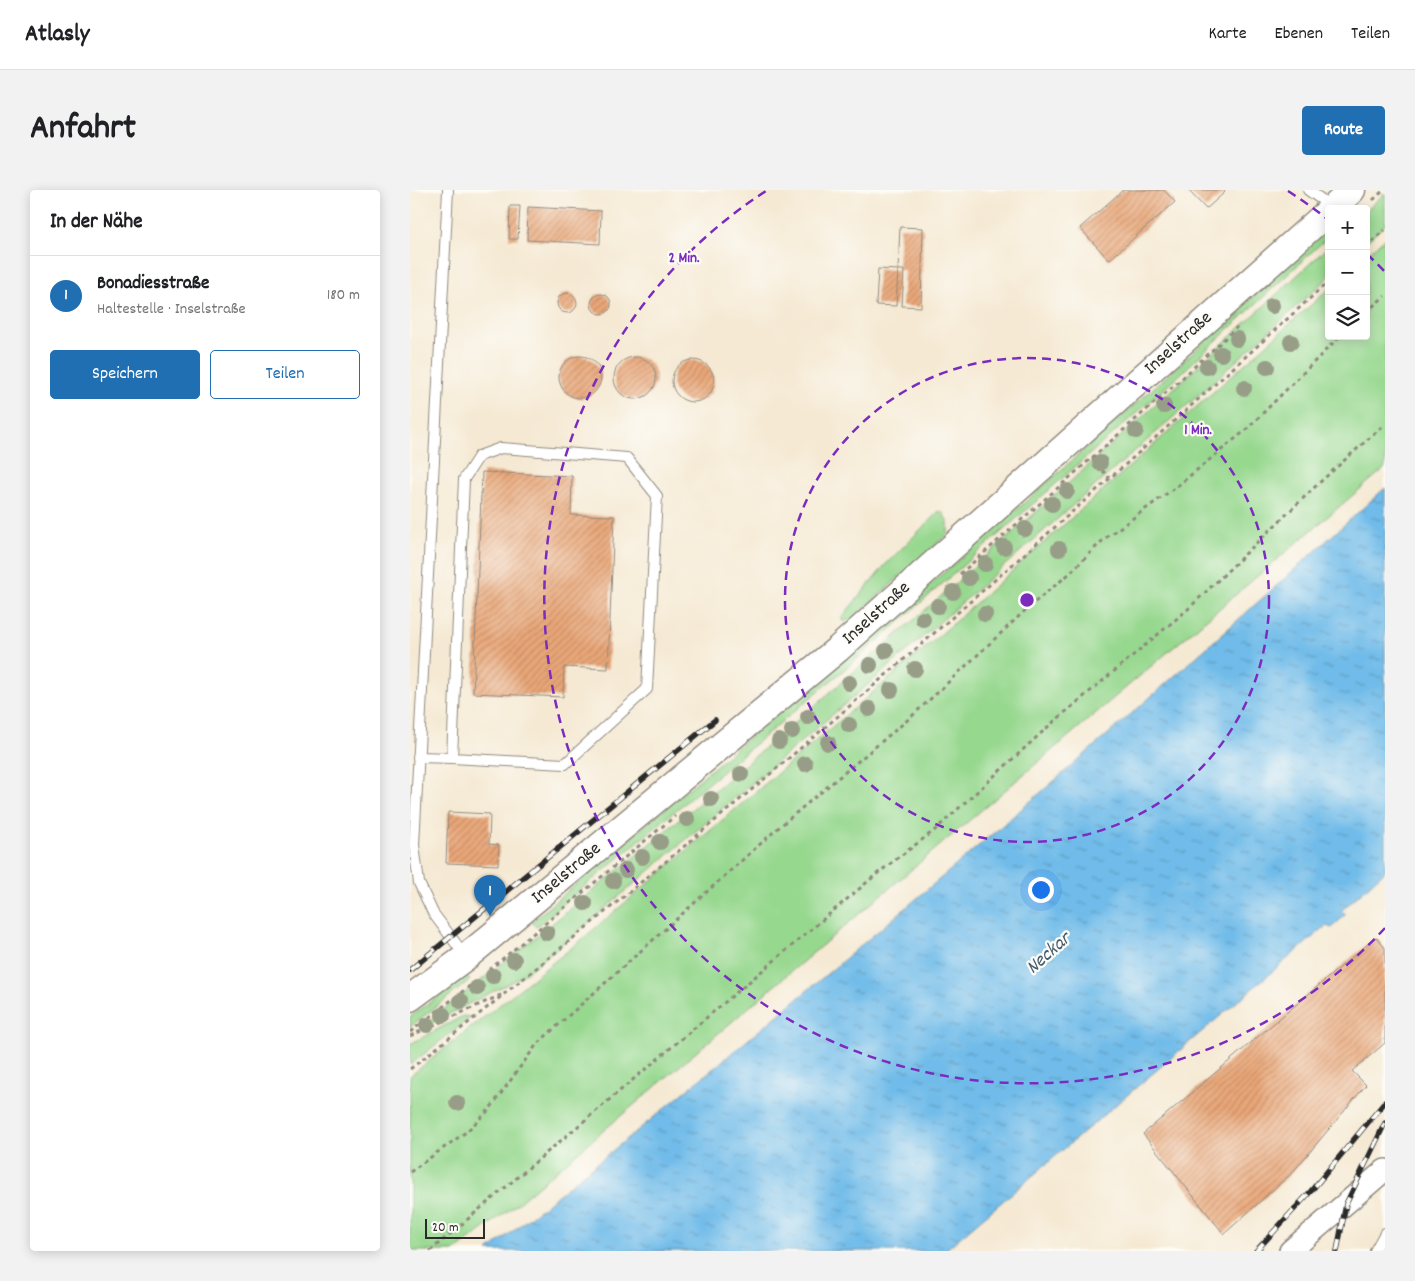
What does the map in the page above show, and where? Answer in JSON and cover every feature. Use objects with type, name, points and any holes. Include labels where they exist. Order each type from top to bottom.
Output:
[{"type":"street","name":"Inselstraße","points":[[1335,205],[1352,190]]},
{"type":"street","name":"Inselstraße","points":[[410,998],[466,958],[838,649],[1325,214]]},
{"type":"street","points":[[1290,1251],[1385,1170]]},
{"type":"lane","points":[[448,190],[414,846],[419,883],[432,913],[466,958]]},
{"type":"lane","points":[[1308,190],[1326,205]]},
{"type":"lane","points":[[418,757],[565,764],[647,689],[657,496],[627,458],[501,448],[479,456],[464,480],[452,758]]},
{"type":"lane","points":[[1375,1251],[1385,1233]]},
{"type":"path","points":[[1370,243],[1385,230]]},
{"type":"path","points":[[410,1069],[577,936],[893,668],[1110,478],[1325,286]]},
{"type":"path","points":[[1370,309],[1385,296]]},
{"type":"path","points":[[410,1172],[466,1132],[489,1110],[537,1044],[771,834],[911,717],[1104,540],[1176,487],[1246,430],[1336,340]]},
{"type":"path","points":[[430,1251],[878,873],[935,830],[1050,725],[1187,610],[1319,483],[1385,424]]},
{"type":"path","points":[[1092,458],[1110,478]]},
{"type":"path","points":[[410,1036],[507,993]]},
{"type":"green space","points":[[1385,193],[1385,225],[1370,238],[1370,207]]},
{"type":"green space","points":[[1325,231],[1325,240],[1174,380],[858,658],[536,927],[531,922],[987,536],[1169,374]]},
{"type":"green space","points":[[1385,238],[1385,468],[517,1204],[454,1251],[410,1251],[410,1076],[580,941],[931,643],[1325,293],[1325,340],[1370,340],[1370,251]]},
{"type":"green space","points":[[1325,250],[1325,281],[1201,393],[891,665],[575,934],[519,978],[424,1027],[424,1025],[657,838],[885,645],[1219,347]]},
{"type":"green space","points":[[939,511],[943,513],[948,523],[948,534],[851,620],[842,621],[842,617],[887,563]]},
{"type":"green space","points":[[466,976],[470,980],[410,1027],[410,1017]]},
{"type":"green space","points":[[463,1016],[471,1017],[410,1065],[410,1044]]},
{"type":"water","name":"Neckar","points":[[1385,488],[1385,871],[1341,911],[1346,914],[1332,928],[1326,926],[944,1251],[488,1251],[717,1066],[942,877],[1276,587]]},
{"type":"building","points":[[1123,190],[1164,190],[1175,202],[1109,260],[1080,228]]},
{"type":"building","points":[[1188,190],[1223,190],[1225,192],[1206,209]]},
{"type":"building","points":[[510,206],[520,206],[518,239],[509,239]]},
{"type":"building","points":[[528,207],[601,211],[600,244],[527,240]]},
{"type":"building","points":[[900,227],[923,228],[921,307],[902,306],[904,270],[898,270]]},
{"type":"building","points":[[878,269],[898,270],[896,306],[876,305]]},
{"type":"building","points":[[563,293],[571,293],[577,299],[577,307],[571,313],[563,313],[557,307],[557,299]]},
{"type":"building","points":[[597,294],[605,294],[611,300],[611,308],[605,314],[597,314],[591,308],[591,300]]},
{"type":"building","points":[[580,356],[595,362],[601,377],[595,392],[580,398],[565,392],[559,377],[565,362]]},
{"type":"building","points":[[635,357],[650,363],[656,378],[650,393],[635,399],[620,393],[614,378],[620,363]]},
{"type":"building","points":[[693,360],[708,366],[714,381],[708,396],[693,402],[678,396],[672,381],[678,366]]},
{"type":"building","points":[[482,472],[572,476],[571,515],[614,516],[608,669],[564,667],[563,697],[473,693]]},
{"type":"building","points":[[448,812],[490,814],[489,844],[499,845],[498,865],[446,863]]},
{"type":"building","points":[[1376,937],[1385,948],[1385,1043],[1352,1071],[1366,1085],[1292,1173],[1224,1234],[1143,1134]]},
{"type":"railway","points":[[410,970],[715,720]]},
{"type":"railway","points":[[1256,1251],[1311,1191],[1385,1102]]},
{"type":"railway","points":[[1337,1251],[1346,1204],[1385,1123]]},
{"type":"place","name":"Bonadiesstraße","points":[[490,916]]}]
